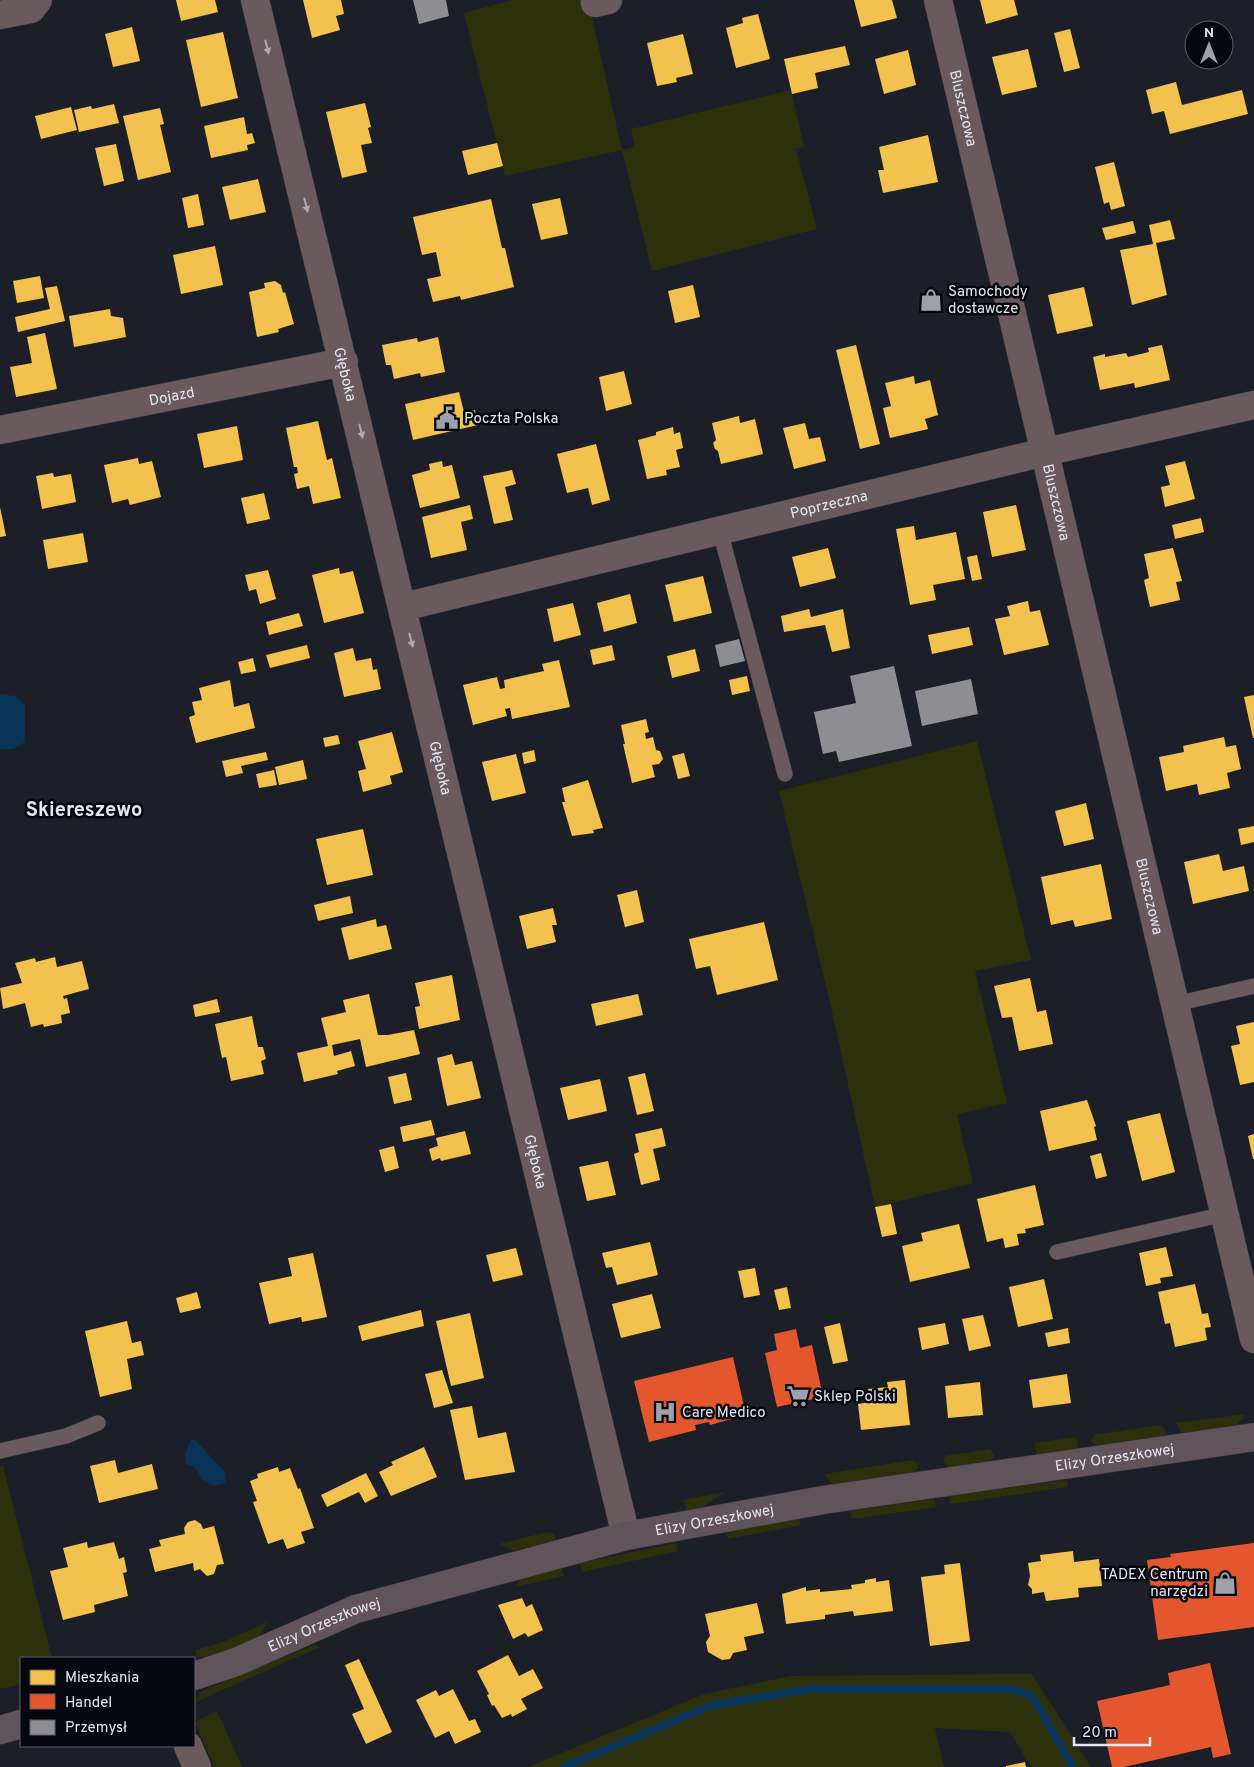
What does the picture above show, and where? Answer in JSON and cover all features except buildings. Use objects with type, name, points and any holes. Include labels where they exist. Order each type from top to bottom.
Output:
[{"type":"street","points":[[0,15],[31,9],[38,0]]},
{"type":"street","name":"Głęboka","points":[[255,0],[344,362],[626,1536]]},
{"type":"street","name":"Bluszczowa","points":[[938,0],[1254,1339]]},
{"type":"street","name":"Dojazd","points":[[0,430],[344,362]]},
{"type":"street","name":"Poprzeczna","points":[[403,607],[1045,452],[1254,405]]},
{"type":"street","name":"Elizy Orzeszkowej","points":[[195,1676],[236,1662],[356,1609],[626,1536],[813,1501],[1254,1437]]},
{"type":"street","points":[[0,1730],[20,1724]]},
{"type":"street","points":[[188,1747],[197,1767]]},
{"type":"lane","points":[[720,531],[785,774]]},
{"type":"lane","points":[[1175,1004],[1254,986]]},
{"type":"lane","points":[[1057,1252],[1225,1214]]},
{"type":"lane","points":[[0,1452],[66,1436],[98,1423]]},
{"type":"green space","points":[[513,0],[588,0],[622,150],[505,176],[464,13]]},
{"type":"green space","points":[[791,90],[804,147],[796,149],[817,229],[652,271],[622,150],[635,147],[631,129]]},
{"type":"green space","points":[[977,741],[1031,960],[975,971],[1007,1103],[957,1114],[973,1183],[875,1207],[831,1007],[779,791]]},
{"type":"green space","points":[[1246,1414],[1237,1425],[1181,1433],[1176,1423]]},
{"type":"green space","points":[[1163,1426],[1166,1433],[1163,1436],[1098,1446],[1091,1442],[1094,1435]]},
{"type":"green space","points":[[1076,1437],[1078,1449],[1037,1455],[1035,1443]]},
{"type":"green space","points":[[990,1449],[995,1456],[990,1461],[949,1468],[943,1460],[945,1456]]},
{"type":"green space","points":[[913,1460],[918,1465],[916,1471],[911,1473],[836,1484],[830,1482],[825,1474]]},
{"type":"green space","points":[[0,1466],[3,1466],[52,1657],[20,1657],[20,1684],[0,1689]]},
{"type":"green space","points":[[1067,1480],[1068,1487],[950,1504],[949,1496]]},
{"type":"green space","points":[[725,1492],[702,1507],[687,1511],[683,1500]]},
{"type":"green space","points":[[934,1499],[936,1507],[852,1519],[850,1511]]},
{"type":"green space","points":[[799,1518],[801,1525],[728,1539],[726,1531]]},
{"type":"green space","points":[[547,1532],[554,1534],[556,1541],[513,1551],[499,1544]]},
{"type":"green space","points":[[675,1543],[678,1551],[582,1572],[580,1563]]},
{"type":"green space","points":[[562,1568],[564,1576],[515,1587],[522,1578]]},
{"type":"green space","points":[[267,1622],[260,1636],[211,1656],[197,1656],[195,1650],[224,1642]]},
{"type":"green space","points":[[314,1645],[320,1647],[195,1702],[202,1691]]},
{"type":"green space","points":[[1032,1674],[1091,1767],[1031,1767],[1010,1732],[935,1728],[944,1767],[528,1767],[704,1694],[791,1676]]},
{"type":"green space","points":[[217,1711],[242,1767],[214,1767],[195,1722]]},
{"type":"water","points":[[0,694],[15,696],[25,705],[25,742],[13,749],[0,749]]},
{"type":"water","points":[[194,1439],[225,1472],[226,1483],[214,1486],[203,1480],[194,1466],[186,1464],[185,1455],[190,1441]]},
{"type":"waterway","points":[[564,1767],[712,1705],[811,1689],[1011,1689],[1032,1696],[1073,1767]]},
{"type":"place","name":"Samochody dostawcze","points":[[931,300]]},
{"type":"place","name":"Poczta Polska","points":[[447,418]]},
{"type":"place","name":"Sklep Polski","points":[[798,1396]]},
{"type":"place","name":"Care Medico","points":[[665,1412]]},
{"type":"place","name":"TADEX Centrum narzędzi","points":[[1225,1583]]},
{"type":"district","name":"Skiereszewo","points":[[84,809]]}]
